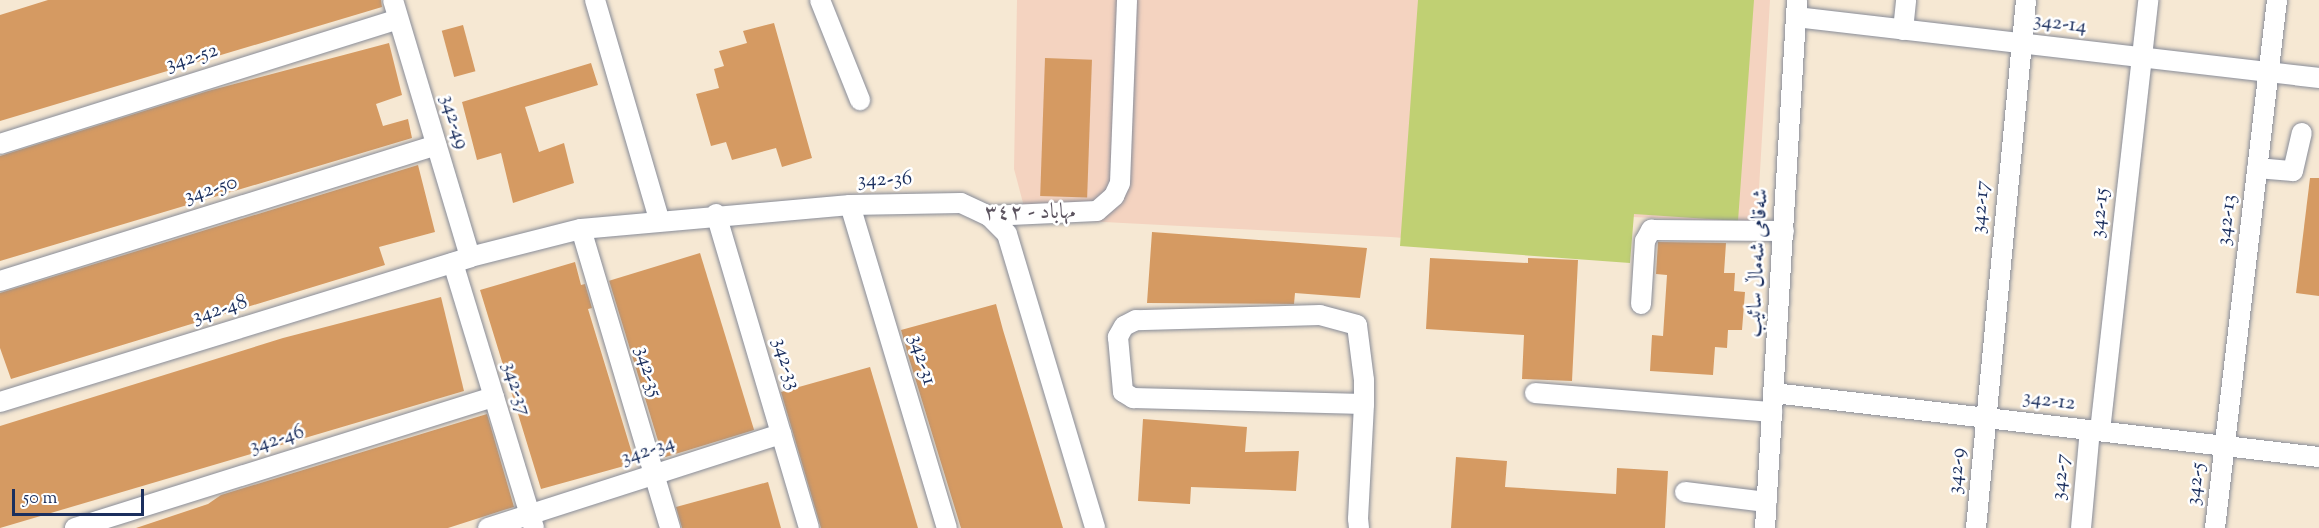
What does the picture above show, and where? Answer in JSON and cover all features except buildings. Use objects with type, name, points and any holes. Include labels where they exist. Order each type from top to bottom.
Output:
[{"type":"street","points":[[595,0],[659,219]]},
{"type":"street","points":[[820,0],[860,100]]},
{"type":"street","points":[[989,216],[1097,211],[1114,195],[1120,183],[1127,0]]},
{"type":"street","points":[[1903,30],[1906,0]]},
{"type":"street","name":"342-17","points":[[1986,418],[2026,0]]},
{"type":"street","name":"342-15","points":[[2095,431],[2148,0]]},
{"type":"street","name":"342-13","points":[[2225,446],[2277,0]]},
{"type":"street","name":"342-14","points":[[1796,8],[1903,30],[2319,78]]},
{"type":"street","name":"شەقامی شەماڵ سائیب","points":[[1765,528],[1796,8]]},
{"type":"street","name":"342-52","points":[[0,144],[395,9]]},
{"type":"street","name":"342-49","points":[[395,9],[436,145],[461,260]]},
{"type":"street","points":[[2257,168],[2293,171],[2302,133]]},
{"type":"street","name":"342-50","points":[[0,281],[436,145]]},
{"type":"street","name":"342-36","points":[[461,260],[581,229],[659,219],[850,205],[961,203],[989,216],[1007,234],[1095,528]]},
{"type":"street","name":"342-31","points":[[850,205],[947,528]]},
{"type":"street","name":"342-33","points":[[716,214],[809,528]]},
{"type":"street","points":[[1641,304],[1646,237],[1655,228],[1784,231]]},
{"type":"street","name":"342-35","points":[[581,229],[670,528]]},
{"type":"street","name":"342-48","points":[[2,395],[461,260]]},
{"type":"street","name":"342-37","points":[[461,260],[494,398],[532,521]]},
{"type":"street","points":[[1359,528],[1364,404],[1358,326],[1320,315],[1136,320],[1124,326],[1118,337],[1124,392],[1134,398],[1364,404]]},
{"type":"street","name":"342-12","points":[[1535,393],[1773,402],[1986,418],[2319,457]]},
{"type":"street","name":"342-46","points":[[75,528],[494,398]]},
{"type":"street","name":"342-9","points":[[1976,528],[1986,418]]},
{"type":"street","name":"342-7","points":[[2080,528],[2095,431]]},
{"type":"street","name":"342-34","points":[[488,528],[532,521],[653,475],[781,434]]},
{"type":"street","name":"342-5","points":[[2215,528],[2225,446]]},
{"type":"street","points":[[1685,492],[1766,502]]},
{"type":"shaded area","points":[[1017,0],[1770,0],[1757,223],[1633,217],[1624,255],[1391,237],[1027,218],[1014,169]]},
{"type":"green space","points":[[1418,0],[1754,0],[1738,221],[1634,214],[1630,263],[1400,246]]},
{"type":"district","name":"مهاباد - ٣٤٢","points":[[1030,214]]}]
